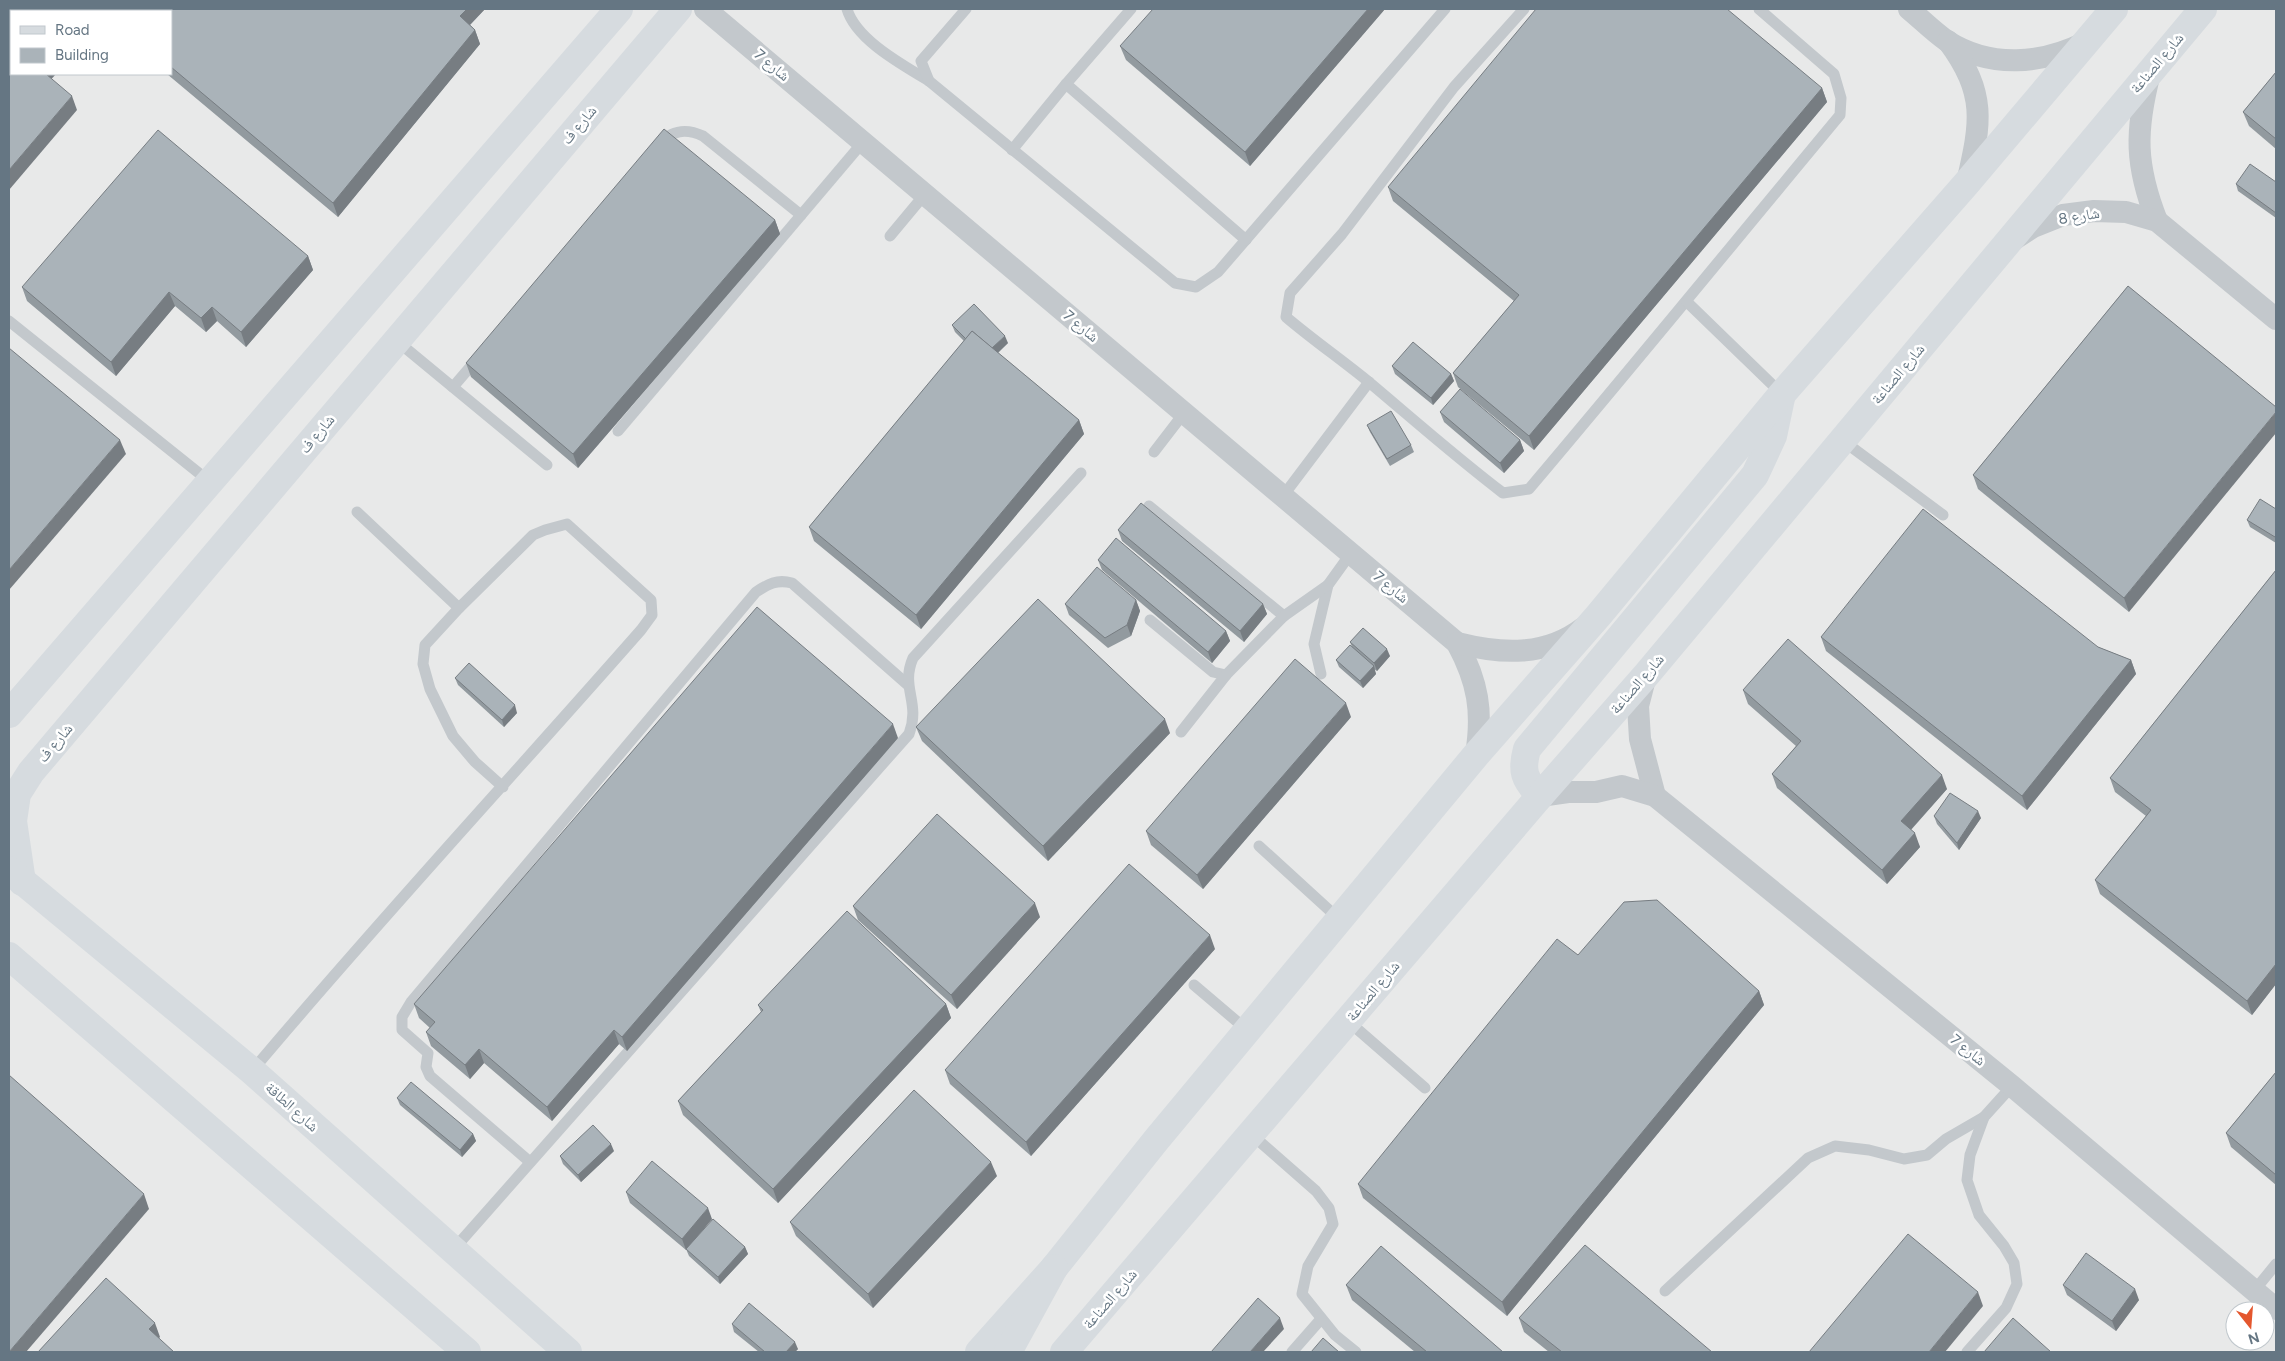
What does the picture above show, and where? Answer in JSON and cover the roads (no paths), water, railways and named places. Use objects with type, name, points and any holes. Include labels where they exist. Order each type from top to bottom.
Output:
[{"type":"street","points":[[9,714],[619,9]]},
{"type":"street","name":"شارع ف","points":[[15,876],[13,821],[17,794],[31,772],[678,9]]},
{"type":"street","name":"شارع 7","points":[[705,9],[1458,643],[1468,664],[1477,693],[1480,732],[1476,755]]},
{"type":"street","points":[[1909,9],[1947,40],[1969,52],[1993,59],[2017,61],[2042,59],[2065,52],[2087,41]]},
{"type":"street","points":[[979,1352],[1054,1268],[1247,1030],[1476,755],[1598,616],[1782,394],[1966,184],[2114,9]]},
{"type":"street","name":"شارع الصناعة","points":[[1064,1352],[1540,796],[1647,674],[2203,9]]},
{"type":"street","points":[[1947,40],[1966,69],[1973,84],[1978,109],[1978,134],[1966,184]]},
{"type":"street","name":"شارع 8","points":[[2151,69],[2143,101],[2139,131],[2140,162],[2146,192],[2157,221]]},
{"type":"street","name":"شارع 8","points":[[2006,244],[2033,227],[2071,214],[2094,211],[2126,212],[2157,221],[2276,319]]},
{"type":"street","points":[[1540,796],[1525,776],[1523,764],[1527,749],[1755,475],[1773,436],[1782,394]]},
{"type":"street","name":"شارع 7","points":[[1458,643],[1497,651],[1517,652],[1547,646],[1574,634],[1598,616]]},
{"type":"street","points":[[1647,674],[1638,706],[1640,739],[1655,796]]},
{"type":"street","name":"شارع 7","points":[[1540,796],[1568,792],[1596,792],[1622,786],[1655,796],[2012,1086],[2276,1309]]},
{"type":"street","name":"شارع الطاقة","points":[[15,876],[252,1071],[568,1352]]},
{"type":"street","points":[[9,956],[467,1352]]},
{"type":"street","points":[[1008,1352],[1054,1268]]},
{"type":"lane","points":[[848,9],[850,20],[897,62],[930,81],[1175,283],[1196,286],[1218,272],[1445,9]]},
{"type":"lane","points":[[930,81],[921,61],[966,9]]},
{"type":"lane","points":[[1012,150],[1131,9]]},
{"type":"lane","points":[[1524,9],[1454,87],[1342,234],[1290,292],[1286,316],[1326,350],[1369,382],[1446,449],[1503,493],[1529,489],[1624,374],[1687,302],[1840,115],[1841,98],[1834,74],[1759,9]]},
{"type":"lane","points":[[1066,84],[1246,240]]},
{"type":"lane","points":[[654,150],[667,136],[678,131],[692,131],[703,136],[801,215]]},
{"type":"lane","points":[[618,431],[863,142]]},
{"type":"lane","points":[[890,236],[925,194]]},
{"type":"lane","points":[[1687,302],[1782,394]]},
{"type":"lane","points":[[9,321],[210,482]]},
{"type":"lane","points":[[397,341],[547,465]]},
{"type":"lane","points":[[453,387],[485,350]]},
{"type":"lane","points":[[1283,496],[1369,382]]},
{"type":"lane","points":[[1154,452],[1184,412]]},
{"type":"lane","points":[[1842,440],[1943,515]]},
{"type":"lane","points":[[453,1250],[909,734],[913,723],[914,710],[908,685],[908,670],[913,658],[1081,473]]},
{"type":"lane","points":[[1149,506],[1284,616]]},
{"type":"lane","points":[[357,512],[459,608]]},
{"type":"lane","points":[[252,1071],[304,1009],[504,787],[652,615],[651,600],[567,524],[533,535],[459,608],[425,645],[423,664],[430,690],[453,736],[475,762],[504,787]]},
{"type":"lane","points":[[1182,732],[1226,675],[1284,616],[1328,585],[1352,553]]},
{"type":"lane","points":[[530,1162],[430,1076],[426,1067],[428,1053],[402,1030],[402,1017],[411,1002],[756,592],[769,584],[782,580],[792,583],[908,685]]},
{"type":"lane","points":[[1321,674],[1314,644],[1328,585]]},
{"type":"lane","points":[[1150,620],[1213,672],[1226,675]]},
{"type":"lane","points":[[1258,846],[1339,919]]},
{"type":"lane","points":[[1194,985],[1247,1030]]},
{"type":"lane","points":[[1348,1020],[1425,1088]]},
{"type":"lane","points":[[1665,1291],[1808,1158],[1835,1146],[1869,1150],[1904,1160],[1927,1155],[1946,1139],[1984,1117],[2012,1086]]},
{"type":"lane","points":[[1967,1352],[2006,1308],[2017,1284],[2014,1264],[2004,1246],[1979,1215],[1967,1180],[1970,1155],[1984,1117]]},
{"type":"lane","points":[[1251,1134],[1316,1191],[1329,1208],[1333,1224],[1308,1266],[1302,1294],[1335,1335],[1356,1352]]},
{"type":"lane","points":[[2254,1291],[2276,1264]]},
{"type":"lane","points":[[1292,1352],[1321,1319]]}]
